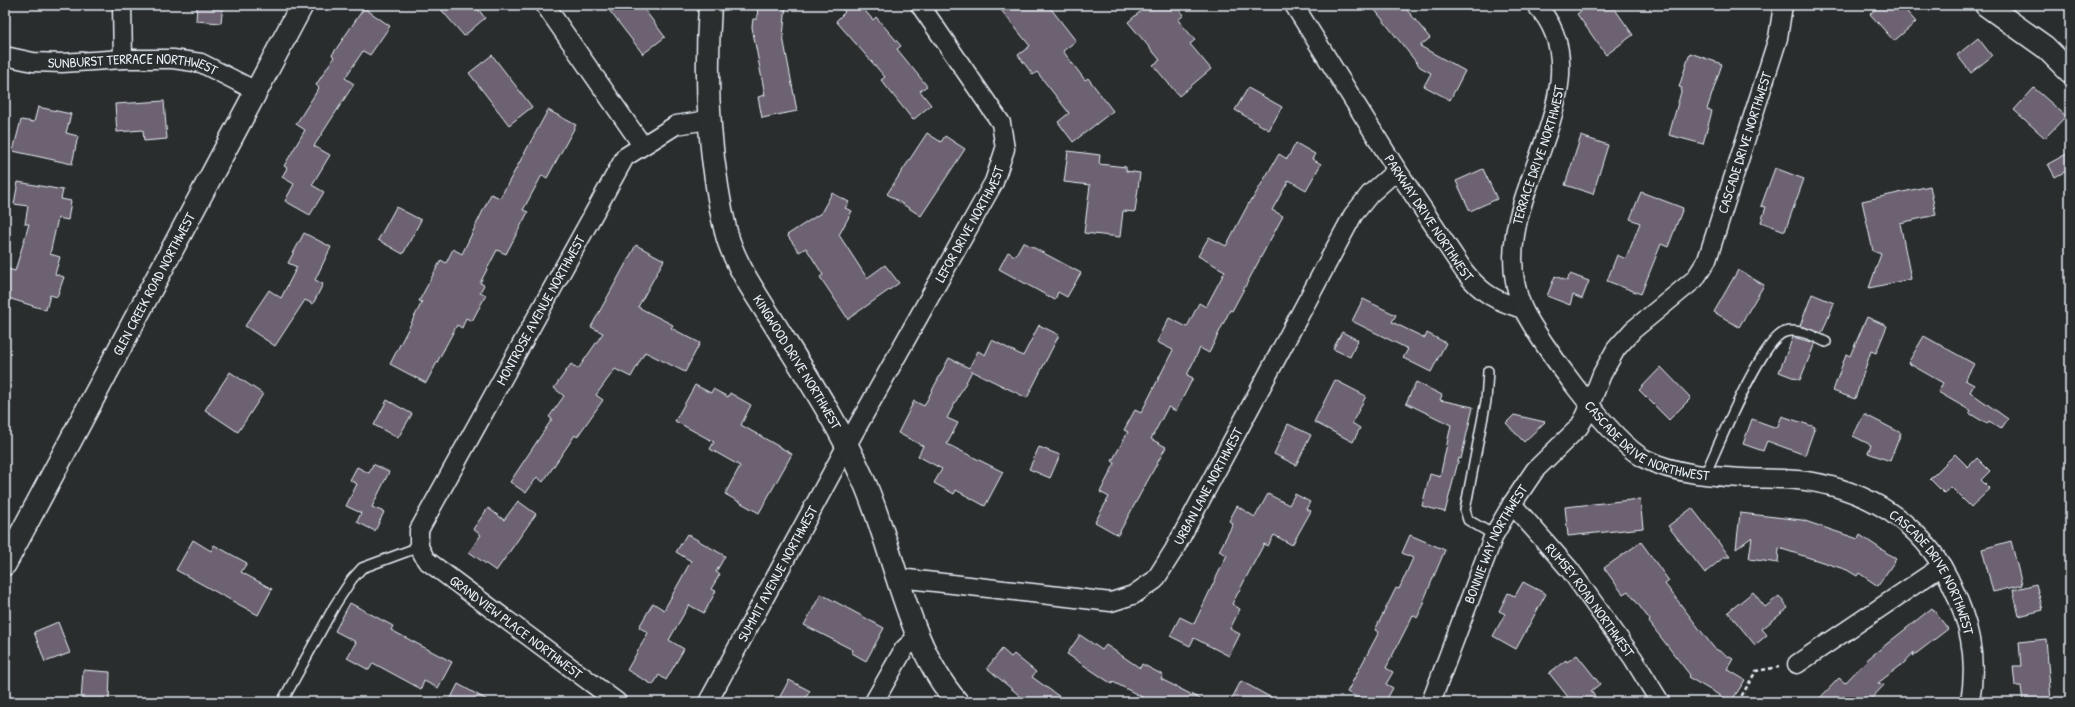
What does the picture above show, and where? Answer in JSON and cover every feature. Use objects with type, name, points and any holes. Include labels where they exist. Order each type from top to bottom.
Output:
[{"type":"street","points":[[122,5],[123,59]]},
{"type":"street","name":"GLEN CREEK ROAD NORTHWEST","points":[[5,563],[302,5]]},
{"type":"street","points":[[545,5],[642,144]]},
{"type":"street","name":"KINGWOOD DRIVE NORTHWEST","points":[[710,5],[707,44],[708,120],[716,182],[729,243],[761,302],[847,444],[877,514],[918,636],[940,680],[957,702]]},
{"type":"street","name":"LEFOR DRIVE NORTHWEST","points":[[847,444],[994,182],[1005,149],[1001,123],[920,5]]},
{"type":"street","name":"PARKWAY DRIVE NORTHWEST","points":[[1294,5],[1397,170],[1475,285],[1490,297],[1523,309]]},
{"type":"street","name":"TERRACE DRIVE NORTHWEST","points":[[1523,309],[1516,291],[1514,275],[1514,235],[1557,98],[1562,66],[1556,39],[1541,11],[1536,5]]},
{"type":"street","name":"CASCADE DRIVE NORTHWEST","points":[[1782,5],[1778,38],[1707,260],[1695,279],[1633,330],[1616,349],[1602,374],[1590,404],[1619,437],[1644,458],[1681,472],[1705,475],[1806,481],[1851,491],[1885,508],[1917,533],[1942,566],[1957,596],[1970,631],[1974,677],[1970,702]]},
{"type":"street","points":[[1986,5],[2045,47],[2070,72]]},
{"type":"street","name":"SUNBURST TERRACE NORTHWEST","points":[[5,56],[33,62],[62,63],[123,59],[173,59],[201,63],[256,91]]},
{"type":"street","name":"MONTROSE AVENUE NORTHWEST","points":[[419,547],[419,530],[625,157],[642,144],[676,125],[708,120]]},
{"type":"street","name":"URBAN LANE NORTHWEST","points":[[899,578],[1111,602],[1133,594],[1155,580],[1174,550],[1353,216],[1370,194],[1397,170]]},
{"type":"street","points":[[1523,309],[1533,329],[1590,404]]},
{"type":"street","name":"BONNIE WAY NORTHWEST","points":[[1431,702],[1494,535],[1534,470],[1579,427],[1590,404]]},
{"type":"street","name":"SUMMIT AVENUE NORTHWEST","points":[[708,702],[847,444]]},
{"type":"street","name":"RUMSEY ROAD NORTHWEST","points":[[1512,504],[1570,570],[1633,658],[1660,702]]},
{"type":"street","name":"GRANDVIEW PLACE NORTHWEST","points":[[419,547],[426,560],[617,702]]},
{"type":"street","points":[[1797,664],[1942,566]]},
{"type":"street","points":[[874,702],[904,648],[918,636]]},
{"type":"lane","points":[[1705,475],[1761,357],[1775,339],[1785,332],[1802,332],[1826,342]]},
{"type":"lane","points":[[1488,370],[1486,401],[1465,510],[1468,520],[1494,535]]},
{"type":"lane","points":[[282,702],[335,605],[352,579],[362,568],[419,547]]},
{"type":"path","points":[[1738,702],[1756,671],[1797,664]]},
{"type":"building","points":[[197,5],[223,5],[221,23],[196,21]]},
{"type":"building","points":[[437,5],[475,5],[485,18],[464,36]]},
{"type":"building","points":[[605,5],[641,5],[665,37],[643,54]]},
{"type":"building","points":[[758,5],[786,5],[783,37],[797,111],[762,118],[758,97],[765,95],[752,27],[753,19],[757,19]]},
{"type":"building","points":[[838,5],[860,5],[873,20],[876,17],[901,46],[897,49],[927,86],[920,91],[931,105],[913,120],[881,80],[885,77],[836,21],[845,12]]},
{"type":"building","points":[[997,5],[1048,5],[1076,41],[1063,51],[1085,80],[1088,78],[1113,111],[1073,142],[1058,122],[1069,113],[1037,72],[1033,75],[1018,55],[1030,46]]},
{"type":"building","points":[[1148,5],[1176,5],[1184,15],[1178,20],[1195,40],[1190,44],[1211,69],[1179,96],[1153,65],[1160,60],[1128,22]]},
{"type":"building","points":[[1371,5],[1403,5],[1430,38],[1420,46],[1465,71],[1450,100],[1424,86],[1431,73],[1420,67]]},
{"type":"building","points":[[1589,5],[1612,5],[1633,35],[1606,55],[1577,14]]},
{"type":"building","points":[[1880,5],[1901,5],[1916,22],[1894,41],[1870,14]]},
{"type":"building","points":[[364,8],[390,26],[370,55],[363,51],[345,78],[354,84],[314,146],[330,155],[312,185],[324,192],[310,215],[285,201],[294,184],[282,177],[287,168],[284,166],[305,130],[296,124],[319,88],[316,85],[334,57],[332,55]]},
{"type":"building","points":[[1978,38],[1992,56],[1971,73],[1957,55]]},
{"type":"building","points":[[1690,53],[1722,64],[1707,109],[1712,111],[1703,144],[1669,135],[1682,88],[1679,87]]},
{"type":"building","points":[[492,55],[532,107],[509,125],[469,73]]},
{"type":"building","points":[[1248,88],[1282,107],[1269,130],[1235,110]]},
{"type":"building","points":[[2034,88],[2066,116],[2045,138],[2014,110]]},
{"type":"building","points":[[164,101],[167,139],[144,141],[143,130],[117,132],[115,104]]},
{"type":"building","points":[[38,107],[71,114],[66,133],[78,136],[72,164],[13,151],[21,120],[34,122]]},
{"type":"building","points":[[548,110],[576,125],[547,178],[542,175],[523,210],[528,212],[506,254],[497,250],[480,283],[484,285],[480,292],[486,295],[472,321],[466,318],[462,328],[457,325],[426,383],[390,364],[422,302],[419,301],[441,260],[446,263],[453,249],[462,254],[491,194],[500,198]]},
{"type":"building","points":[[927,133],[941,142],[945,136],[965,149],[921,216],[887,194]]},
{"type":"building","points":[[1581,136],[1608,145],[1593,194],[1565,185]]},
{"type":"building","points":[[1296,143],[1315,154],[1312,159],[1321,164],[1306,190],[1289,180],[1272,210],[1283,216],[1232,311],[1230,310],[1209,353],[1200,348],[1187,375],[1193,378],[1176,411],[1168,407],[1151,439],[1166,447],[1118,535],[1095,522],[1109,497],[1100,492],[1115,463],[1112,461],[1128,432],[1124,430],[1135,410],[1141,413],[1173,350],[1157,342],[1169,318],[1187,327],[1199,303],[1206,307],[1225,271],[1198,256],[1209,237],[1226,246],[1251,199],[1252,200],[1279,154],[1287,159]]},
{"type":"building","points":[[1068,151],[1100,155],[1099,164],[1126,167],[1126,171],[1140,173],[1135,212],[1123,211],[1120,237],[1084,233],[1090,185],[1064,182]]},
{"type":"building","points":[[2070,152],[2070,169],[2055,177],[2048,164]]},
{"type":"building","points":[[1775,168],[1804,179],[1785,231],[1761,222],[1766,207],[1761,206]]},
{"type":"building","points":[[1483,169],[1497,199],[1470,211],[1456,181]]},
{"type":"building","points":[[18,182],[63,190],[61,199],[71,201],[68,220],[58,218],[50,254],[60,257],[55,274],[64,277],[57,297],[50,295],[46,310],[5,297],[5,268],[15,271],[29,224],[25,224],[28,206],[14,204]]},
{"type":"building","points":[[1930,186],[1936,215],[1900,223],[1911,279],[1869,288],[1881,254],[1873,251],[1862,201]]},
{"type":"building","points":[[1641,192],[1683,208],[1668,247],[1661,244],[1641,294],[1607,281],[1617,255],[1626,259],[1640,223],[1630,219]]},
{"type":"building","points":[[832,193],[849,202],[845,208],[852,211],[839,235],[867,278],[885,265],[899,283],[848,319],[820,277],[823,275],[806,248],[799,252],[787,235],[821,213]]},
{"type":"building","points":[[396,207],[421,220],[403,254],[378,240]]},
{"type":"building","points":[[304,233],[331,247],[315,280],[323,284],[313,304],[305,300],[275,346],[245,326],[269,290],[281,298],[297,267],[288,263]]},
{"type":"building","points":[[1023,242],[1081,273],[1067,297],[1058,292],[1055,300],[999,269],[1008,252],[1015,256]]},
{"type":"building","points":[[636,245],[664,260],[638,307],[673,325],[671,328],[700,343],[685,372],[645,352],[631,377],[615,369],[596,395],[603,400],[577,437],[575,435],[543,482],[537,477],[526,493],[510,482],[552,419],[549,417],[564,396],[554,388],[571,364],[578,369],[603,333],[591,327]]},
{"type":"building","points":[[1738,270],[1764,285],[1739,327],[1714,312]]},
{"type":"building","points":[[1570,274],[1589,281],[1582,299],[1573,295],[1570,305],[1547,296],[1555,276],[1567,281]]},
{"type":"building","points":[[1812,294],[1834,303],[1822,333],[1800,326]]},
{"type":"building","points":[[1363,299],[1396,315],[1392,322],[1425,338],[1427,333],[1446,343],[1431,372],[1403,358],[1408,349],[1352,321]]},
{"type":"building","points":[[1867,317],[1887,326],[1876,353],[1871,351],[1855,399],[1833,391],[1846,354],[1850,356]]},
{"type":"building","points":[[1039,325],[1059,335],[1027,398],[972,371],[947,418],[958,423],[947,444],[1003,472],[985,506],[956,490],[954,494],[934,483],[942,469],[918,456],[923,446],[898,433],[914,401],[924,406],[949,358],[969,368],[978,351],[985,355],[992,340],[1023,356]]},
{"type":"building","points":[[1342,332],[1358,340],[1350,357],[1333,349]]},
{"type":"building","points":[[1924,336],[1974,364],[1965,380],[1974,385],[1970,392],[2008,419],[2001,429],[1989,421],[1987,424],[1969,413],[1971,411],[1938,392],[1943,383],[1908,363]]},
{"type":"building","points":[[1793,337],[1815,343],[1800,380],[1779,372]]},
{"type":"building","points":[[1661,367],[1691,398],[1669,420],[1639,390]]},
{"type":"building","points":[[230,372],[263,394],[238,432],[205,410]]},
{"type":"building","points":[[1335,380],[1366,396],[1352,423],[1360,428],[1353,442],[1314,422]]},
{"type":"building","points":[[1416,382],[1442,395],[1440,400],[1473,407],[1461,459],[1459,458],[1445,512],[1422,506],[1430,474],[1440,477],[1451,425],[1406,403]]},
{"type":"building","points":[[695,385],[711,393],[713,389],[728,397],[730,393],[751,405],[741,425],[792,454],[759,513],[725,494],[740,466],[710,449],[714,442],[675,421]]},
{"type":"building","points":[[387,400],[412,414],[398,438],[374,425]]},
{"type":"building","points":[[1864,414],[1901,433],[1890,461],[1868,453],[1871,445],[1853,436]]},
{"type":"building","points":[[1514,415],[1545,422],[1524,442],[1506,423]]},
{"type":"building","points":[[1782,416],[1815,427],[1805,455],[1767,441],[1763,451],[1743,444],[1752,419],[1777,428]]},
{"type":"building","points":[[1288,424],[1311,435],[1296,465],[1274,454]]},
{"type":"building","points":[[1039,447],[1060,455],[1050,478],[1029,469]]},
{"type":"building","points":[[1955,454],[1968,467],[1977,458],[1990,471],[1981,480],[1990,489],[1971,507],[1951,487],[1944,493],[1930,479]]},
{"type":"building","points":[[373,464],[389,472],[372,507],[384,512],[375,531],[357,522],[361,513],[346,506],[357,484],[350,480],[357,467],[369,473]]},
{"type":"building","points":[[1268,494],[1289,505],[1295,494],[1310,502],[1306,509],[1311,511],[1292,545],[1274,535],[1268,546],[1264,544],[1232,604],[1240,609],[1230,629],[1240,634],[1229,656],[1194,638],[1190,646],[1170,636],[1180,617],[1194,624],[1227,555],[1219,551],[1233,524],[1229,521],[1237,506],[1255,517]]},
{"type":"building","points":[[1640,499],[1643,528],[1568,536],[1565,507]]},
{"type":"building","points":[[518,501],[536,514],[496,571],[469,552],[481,535],[473,529],[488,508],[504,520]]},
{"type":"building","points":[[1692,508],[1730,557],[1724,557],[1705,573],[1668,526]]},
{"type":"building","points":[[1740,513],[1802,520],[1858,539],[1860,535],[1896,559],[1878,586],[1859,573],[1857,576],[1847,570],[1779,548],[1778,563],[1749,559],[1752,537],[1736,549]]},
{"type":"building","points":[[687,534],[725,556],[716,572],[720,574],[711,589],[716,591],[704,613],[689,605],[669,640],[684,649],[666,680],[659,675],[653,685],[627,670],[648,633],[639,627],[653,603],[664,610],[691,561],[676,552]]},
{"type":"building","points":[[1410,535],[1445,550],[1423,602],[1425,602],[1417,618],[1413,615],[1386,668],[1393,672],[1386,684],[1393,688],[1385,702],[1365,702],[1347,692],[1379,632],[1375,630],[1396,588],[1399,589],[1413,558],[1402,553]]},
{"type":"building","points":[[193,540],[211,551],[214,545],[247,563],[241,572],[272,589],[258,615],[176,570]]},
{"type":"building","points":[[2011,541],[2022,585],[1993,592],[1982,549]]},
{"type":"building","points":[[1641,542],[1669,581],[1665,584],[1714,648],[1733,659],[1727,669],[1745,680],[1731,702],[1688,677],[1690,675],[1649,622],[1650,620],[1628,591],[1623,594],[1604,568]]},
{"type":"building","points":[[1523,582],[1546,594],[1516,649],[1493,636],[1505,614],[1499,611],[1508,593],[1515,596]]},
{"type":"building","points":[[2036,584],[2043,610],[2019,616],[2013,590]]},
{"type":"building","points":[[1753,592],[1765,607],[1779,596],[1788,608],[1762,629],[1767,635],[1755,645],[1728,612]]},
{"type":"building","points":[[821,594],[884,628],[866,661],[852,653],[853,650],[804,625]]},
{"type":"building","points":[[350,603],[393,626],[391,630],[452,662],[438,688],[424,681],[421,689],[373,663],[369,670],[347,658],[356,642],[335,631]]},
{"type":"building","points":[[1932,608],[1948,629],[1913,656],[1914,652],[1904,663],[1878,683],[1884,685],[1868,702],[1816,702],[1839,678],[1845,683],[1869,658]]},
{"type":"building","points":[[58,622],[70,653],[45,662],[34,632]]},
{"type":"building","points":[[1080,635],[1102,650],[1106,645],[1140,668],[1142,664],[1163,675],[1161,679],[1206,702],[1152,702],[1113,682],[1112,684],[1067,654]]},
{"type":"building","points":[[2046,639],[2051,700],[2023,702],[2021,686],[2015,686],[2013,666],[2021,666],[2019,642]]},
{"type":"building","points":[[1002,649],[1011,657],[1014,654],[1036,672],[1032,677],[1067,702],[1027,702],[987,668]]},
{"type":"building","points":[[1577,655],[1600,684],[1591,691],[1599,702],[1572,702],[1549,673],[1566,660],[1567,662]]},
{"type":"building","points":[[83,670],[110,672],[109,702],[81,702]]},
{"type":"building","points":[[789,680],[810,691],[803,702],[777,702]]},
{"type":"building","points":[[1241,681],[1279,702],[1230,702]]},
{"type":"building","points":[[458,684],[491,702],[449,702]]}]
